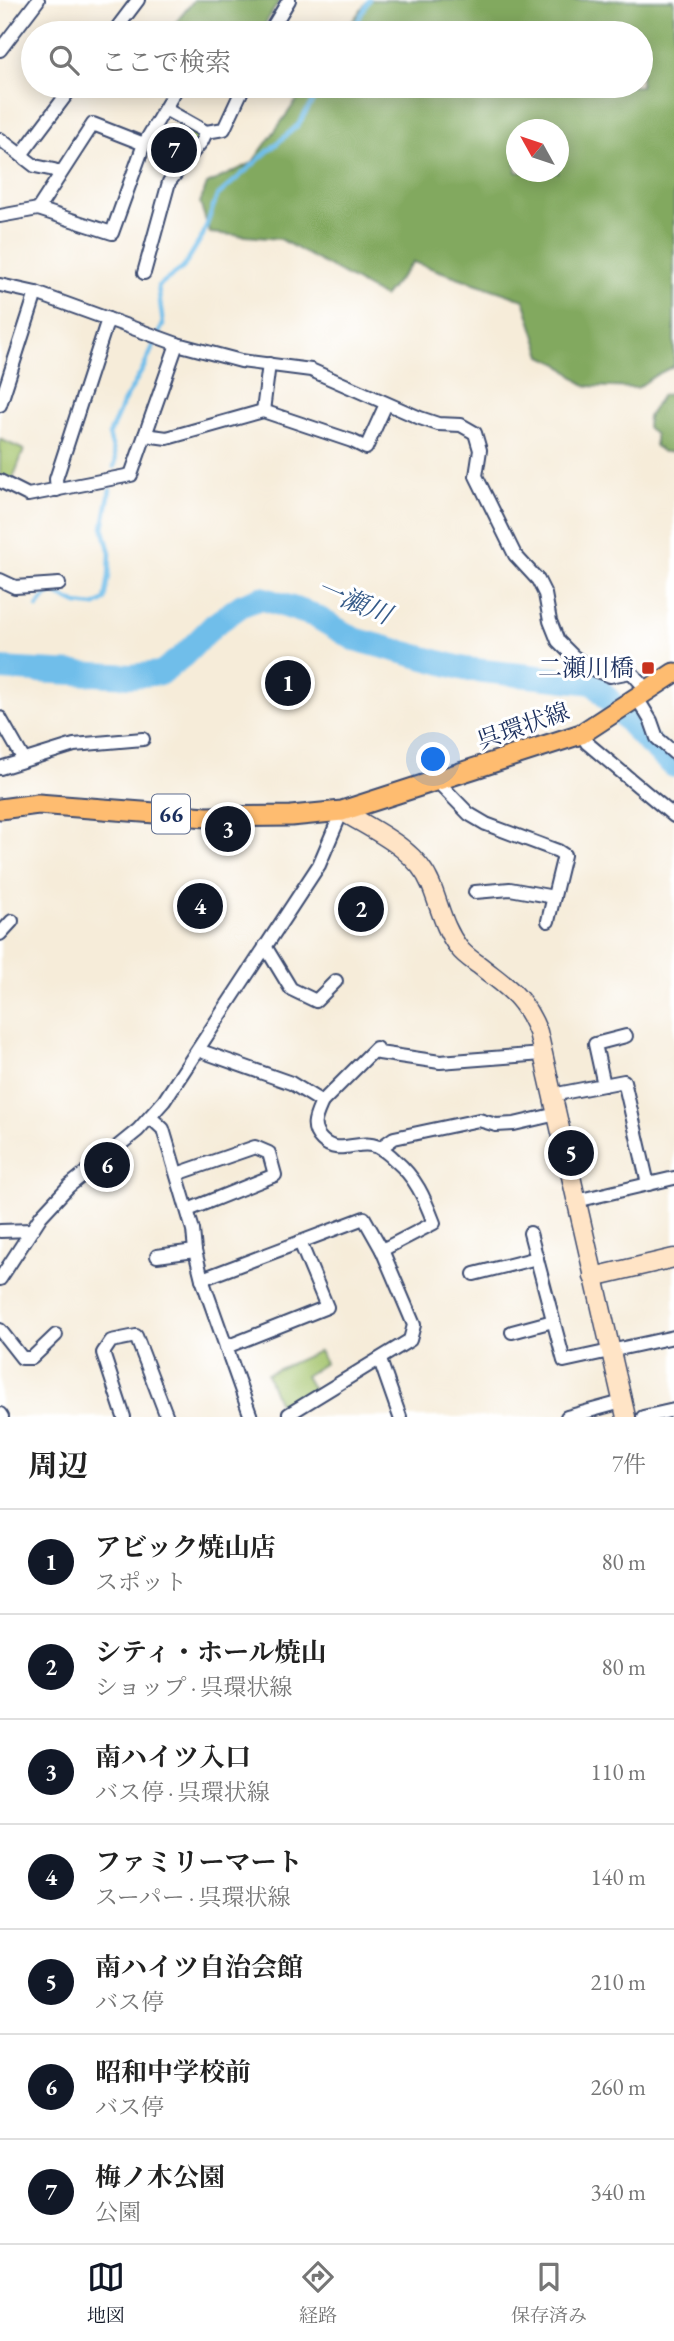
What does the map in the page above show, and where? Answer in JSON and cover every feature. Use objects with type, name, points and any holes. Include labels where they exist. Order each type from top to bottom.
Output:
[{"type":"main road","name":"呉環状線","points":[[0,809],[38,804],[207,817],[291,816],[342,811],[581,734],[674,673]]},
{"type":"street","points":[[22,21],[38,0]]},
{"type":"street","points":[[122,21],[138,0]]},
{"type":"street","points":[[277,21],[289,0]]},
{"type":"street","points":[[0,50],[21,22]]},
{"type":"street","points":[[21,155],[64,98]]},
{"type":"street","points":[[0,216],[37,209],[112,233],[145,144],[171,98]]},
{"type":"street","points":[[165,109],[206,132],[223,129],[238,98]]},
{"type":"street","points":[[37,209],[93,124],[145,144]]},
{"type":"street","points":[[144,273],[169,181],[202,141],[206,132]]},
{"type":"street","points":[[0,139],[35,166],[54,170],[59,174]]},
{"type":"street","points":[[0,285],[36,293],[166,340],[241,361],[311,370],[438,424],[461,425],[475,433],[480,450],[476,476],[514,555],[538,580],[545,594],[550,621],[558,641],[592,669],[610,676],[631,672],[657,738],[674,753]]},
{"type":"street","points":[[0,405],[36,293]]},
{"type":"street","points":[[57,489],[56,479],[108,319]]},
{"type":"street","points":[[1,484],[28,495],[131,475],[145,435],[166,340]]},
{"type":"street","points":[[263,411],[269,364]]},
{"type":"street","points":[[145,435],[167,438],[263,411],[366,448],[386,404]]},
{"type":"street","points":[[0,580],[15,587],[59,584]]},
{"type":"street","points":[[0,718],[24,760]]},
{"type":"street","points":[[581,734],[587,743],[674,816]]},
{"type":"street","points":[[0,768],[74,745],[143,739]]},
{"type":"street","points":[[438,780],[469,814],[486,824],[564,855],[548,921]]},
{"type":"street","points":[[0,1279],[41,1216],[69,1186],[138,1130],[164,1101],[319,864],[342,811],[400,847],[419,865],[430,884],[449,933],[461,951],[516,994],[528,1009],[538,1032],[624,1409],[567,1417]]},
{"type":"street","points":[[475,892],[510,889],[554,897]]},
{"type":"street","points":[[0,934],[12,920]]},
{"type":"street","points":[[265,946],[291,989],[316,1001],[337,981]]},
{"type":"street","points":[[604,1085],[595,1044],[626,1036]]},
{"type":"street","points":[[382,1250],[433,1223],[422,1191],[409,1172],[380,1148],[370,1144],[341,1149],[326,1145],[316,1134],[313,1124],[322,1101],[376,1048],[379,1053],[440,1062],[543,1054]]},
{"type":"street","points":[[198,1050],[291,1083],[322,1101]]},
{"type":"street","points":[[552,1095],[624,1081],[648,1184]]},
{"type":"street","points":[[380,1148],[394,1138],[479,1120],[496,1125],[514,1124],[556,1114]]},
{"type":"street","points":[[150,1116],[163,1129],[194,1230],[195,1251],[202,1279],[251,1417]]},
{"type":"street","points":[[177,1174],[255,1147],[269,1153],[275,1175],[188,1210]]},
{"type":"street","points":[[576,1201],[674,1178]]},
{"type":"street","points":[[202,1279],[365,1218],[382,1250],[414,1325],[410,1340],[289,1414],[290,1417]]},
{"type":"street","points":[[0,1231],[32,1230]]},
{"type":"street","points":[[530,1233],[564,1361],[674,1337]]},
{"type":"street","points":[[226,1347],[327,1307],[300,1242]]},
{"type":"street","points":[[157,1256],[195,1251]]},
{"type":"street","points":[[474,1274],[537,1258]]},
{"type":"street","points":[[593,1278],[674,1258]]},
{"type":"street","points":[[512,1332],[553,1321]]},
{"type":"street","points":[[0,1330],[22,1358],[32,1358],[56,1335]]},
{"type":"street","points":[[124,1417],[103,1353],[111,1341],[136,1336],[167,1417]]},
{"type":"street","points":[[380,1360],[400,1417]]},
{"type":"street","points":[[643,1417],[674,1410]]},
{"type":"green space","points":[[194,0],[280,0],[267,21],[177,21]]},
{"type":"green space","points":[[368,0],[674,0],[674,366],[637,388],[585,386],[559,364],[542,356],[524,300],[413,262],[384,297],[280,239],[210,233],[200,203],[207,184],[252,163],[298,98],[653,98],[653,21],[353,21]]},
{"type":"green space","points":[[172,127],[200,133],[199,141],[176,166],[153,159]]},
{"type":"green space","points":[[674,394],[674,452],[663,452],[655,446],[655,435],[647,427],[648,417],[662,395]]},
{"type":"green space","points":[[0,439],[24,450],[10,486],[0,481]]},
{"type":"green space","points":[[319,1351],[325,1363],[305,1376],[316,1395],[287,1411],[279,1405],[267,1374]]},
{"type":"waterway","points":[[358,21],[369,0]]},
{"type":"waterway","points":[[114,467],[116,460],[109,435],[163,324],[158,286],[183,268],[203,235],[217,196],[298,125],[315,98]]},
{"type":"waterway","points":[[37,607],[47,595],[54,593],[77,604],[94,606],[105,600],[110,553],[103,527],[110,490]]},
{"type":"waterway","name":"一瀬川","points":[[0,669],[131,676],[161,673],[183,656],[214,625],[242,605],[261,598],[313,615],[354,639],[465,669],[594,683],[645,740],[674,766]]},
{"type":"place","name":"梅ノ木公園","points":[[174,150]]},
{"type":"place","name":"二瀬川橋","points":[[648,668]]},
{"type":"place","name":"アビック焼山店","points":[[288,683]]},
{"type":"place","name":"南ハイツ入口","points":[[228,829]]},
{"type":"place","name":"ファミリーマート","points":[[200,906]]},
{"type":"place","name":"シティ・ホール焼山","points":[[361,909]]},
{"type":"place","name":"南ハイツ自治会館","points":[[571,1153]]},
{"type":"place","name":"昭和中学校前","points":[[107,1165]]}]
